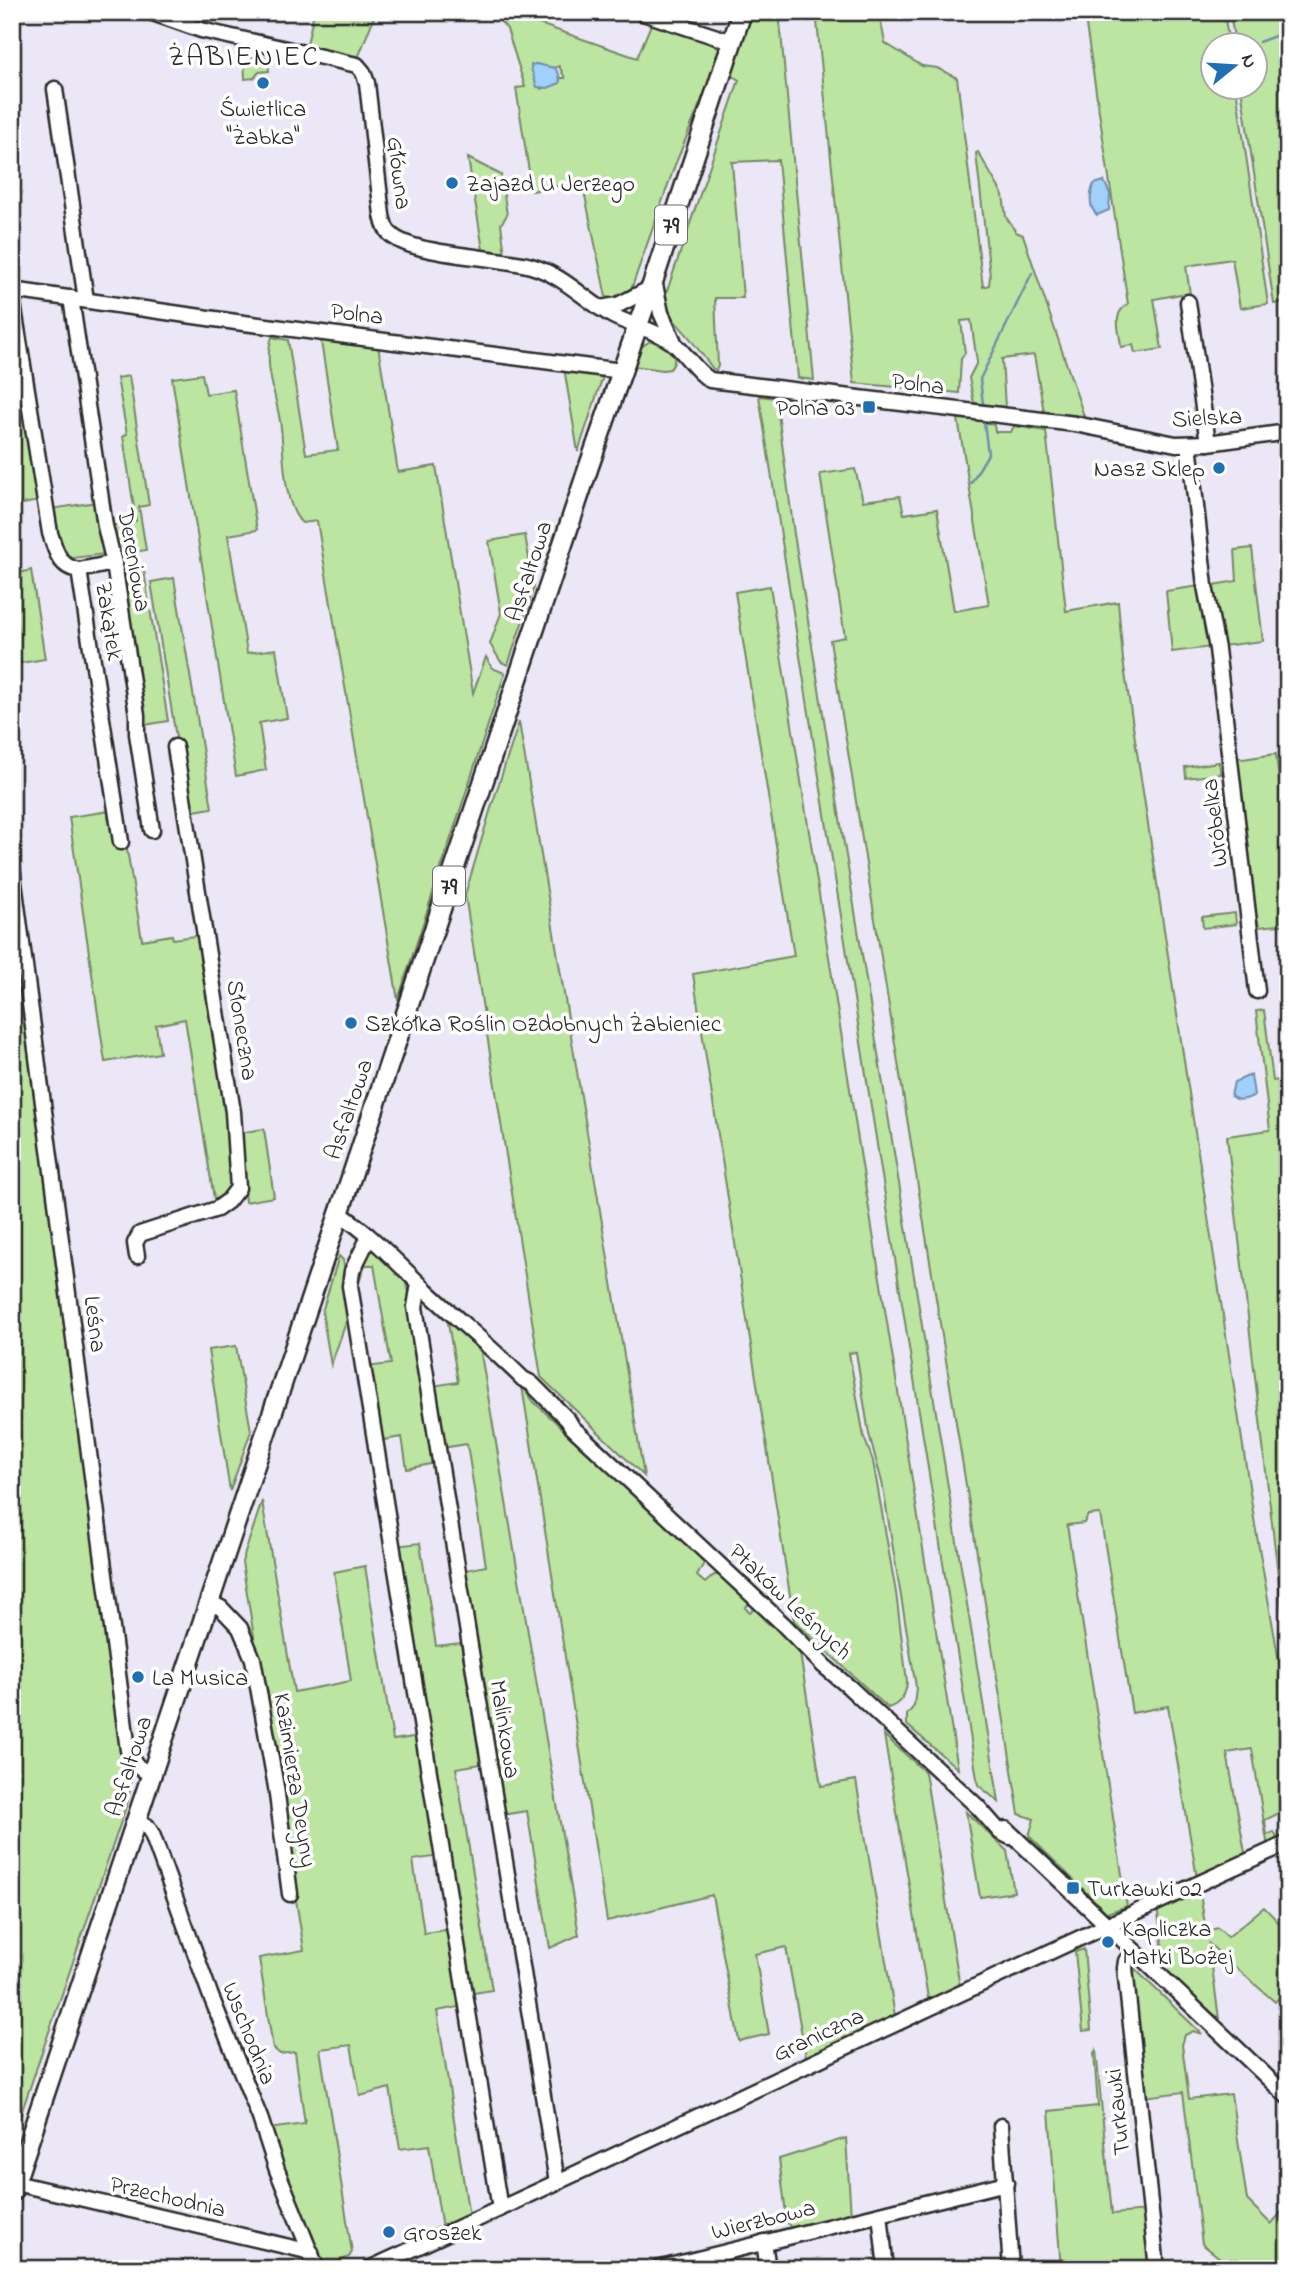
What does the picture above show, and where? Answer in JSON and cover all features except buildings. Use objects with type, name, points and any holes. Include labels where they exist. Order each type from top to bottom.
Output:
[{"type":"main road","name":"79","points":[[732,42],[742,12]]},
{"type":"main road","name":"Asfaltowa","points":[[14,2187],[732,42]]},
{"type":"street","name":"Główna","points":[[150,12],[201,30],[356,65],[363,72],[367,83],[382,215],[384,226],[390,234],[410,245],[538,268],[563,279],[615,317],[638,326]]},
{"type":"street","points":[[640,12],[732,42]]},
{"type":"street","points":[[55,89],[78,299]]},
{"type":"street","points":[[600,308],[618,305],[653,284],[661,313],[675,344]]},
{"type":"street","name":"Polna","points":[[12,289],[236,322],[622,371]]},
{"type":"street","name":"Zakątek","points":[[12,297],[50,533],[63,564],[73,570],[79,570],[121,842]]},
{"type":"street","name":"Dereniowa","points":[[78,299],[105,526],[114,563],[152,830]]},
{"type":"street","points":[[1188,302],[1208,443]]},
{"type":"street","name":"Polna","points":[[638,326],[657,332],[675,344],[701,374],[720,383],[1088,426]]},
{"type":"street","name":"Sielska","points":[[1088,426],[1146,440],[1189,444],[1288,432]]},
{"type":"street","name":"Wróbelka","points":[[1189,444],[1205,586],[1217,649],[1257,992]]},
{"type":"street","points":[[79,570],[114,563]]},
{"type":"street","name":"Słoneczna","points":[[137,1256],[135,1243],[140,1234],[217,1209],[233,1196],[238,1180],[233,1112],[175,747]]},
{"type":"street","name":"Leśna","points":[[12,867],[128,1750],[135,1765],[152,1775]]},
{"type":"street","name":"Ptaków Leśnych","points":[[339,1213],[486,1342],[523,1378],[525,1386],[536,1400],[557,1420],[566,1427],[572,1427],[783,1624],[824,1666],[978,1807],[1000,1832],[1010,1836],[1288,2097]]},
{"type":"street","points":[[369,1237],[352,1271],[350,1286],[500,2209]]},
{"type":"street","name":"Malinkowa","points":[[419,1284],[415,1307],[557,2182]]},
{"type":"street","name":"Kazimierza Deyny","points":[[209,1602],[221,1608],[240,1628],[253,1659],[276,1787],[290,1894]]},
{"type":"street","name":"Wschodnia","points":[[136,1821],[147,1826],[152,1834],[210,1994],[317,2269]]},
{"type":"street","name":"Graniczna","points":[[369,2269],[890,2025],[1288,1843]]},
{"type":"street","name":"Turkawki","points":[[1133,1952],[1127,1959],[1125,1968],[1157,2269]]},
{"type":"street","points":[[1001,2126],[1011,2269]]},
{"type":"street","name":"Wierzbowa","points":[[657,2269],[1006,2183]]},
{"type":"street","name":"Przechodnia","points":[[14,2187],[310,2252]]},
{"type":"street","points":[[880,2214],[886,2269]]},
{"type":"street","points":[[764,2242],[768,2269]]},
{"type":"green space","points":[[314,12],[376,12],[358,58],[306,49]]},
{"type":"green space","points":[[493,12],[505,12],[637,58],[652,22],[721,46],[632,287],[620,296],[606,297],[582,181],[532,191],[516,88],[525,87],[507,29]],"holes":[[[536,64],[552,69],[559,66],[565,78],[560,78],[560,83],[541,89]]]},
{"type":"green space","points":[[751,12],[779,12],[814,380],[798,378],[778,160],[732,162],[743,298],[715,298],[716,370],[673,318],[667,303],[666,294],[739,80],[731,75]]},
{"type":"green space","points":[[816,12],[879,12],[885,43],[922,66],[937,68],[957,78],[983,287],[989,285],[990,276],[978,152],[1003,195],[1006,217],[1016,232],[1023,235],[1084,416],[1044,412],[1034,355],[1002,359],[1005,407],[974,403],[969,378],[977,362],[971,320],[961,321],[965,353],[961,359],[959,393],[854,383]]},
{"type":"green space","points":[[1084,12],[1224,12],[1227,32],[1198,32],[1198,102],[1238,102],[1268,304],[1240,308],[1232,259],[1186,266],[1191,301],[1182,302],[1181,294],[1154,299],[1162,349],[1135,353],[1133,345],[1121,347],[1118,329],[1120,313],[1128,304]]},
{"type":"green space","points":[[1230,12],[1288,12],[1288,301],[1274,304],[1243,102],[1268,102],[1268,32],[1233,32]]},
{"type":"green space","points":[[244,56],[268,58],[269,71],[259,72],[254,78],[245,79]]},
{"type":"green space","points":[[468,158],[501,175],[507,215],[501,224],[505,255],[483,250]]},
{"type":"green space","points":[[320,335],[378,345],[398,472],[436,466],[473,693],[486,657],[492,668],[505,673],[398,1000],[317,521],[302,523],[291,504],[270,370],[269,348],[272,337],[288,340],[306,454],[338,450]]},
{"type":"green space","points":[[652,340],[671,350],[674,359],[670,369],[634,366],[641,347]]},
{"type":"green space","points":[[564,368],[604,373],[578,452]]},
{"type":"green space","points":[[202,374],[206,394],[234,390],[257,530],[228,535],[247,653],[276,649],[287,718],[259,723],[266,770],[236,776],[172,378]]},
{"type":"green space","points":[[129,376],[149,505],[139,507],[146,550],[116,555],[109,526],[136,521],[123,436],[127,434],[117,378]]},
{"type":"green space","points":[[759,396],[776,398],[794,534],[999,1802],[978,1785]]},
{"type":"green space","points":[[25,408],[39,501],[12,506],[12,410]]},
{"type":"green space","points":[[958,419],[982,420],[994,425],[995,432],[1011,432],[1014,426],[1046,431],[1066,611],[1118,602],[1123,660],[1255,1525],[1288,1712],[1288,1820],[1283,1811],[1265,1820],[1267,1835],[1274,1832],[1278,1840],[1268,1848],[1252,1749],[1227,1753],[1246,1858],[1197,1878],[1168,1706],[1132,1713],[1100,1514],[1088,1515],[1084,1523],[1067,1525],[1127,1906],[1107,1913],[1029,1836],[1034,1819],[1019,1814],[830,640],[845,637],[820,474],[855,469],[863,501],[900,496],[904,514],[937,509],[954,611],[989,605]]},
{"type":"green space","points":[[97,502],[105,554],[65,559],[58,554],[51,509]]},
{"type":"green space","points":[[525,535],[534,587],[508,665],[501,662],[490,644],[501,613],[489,541]]},
{"type":"green space","points":[[1252,548],[1263,641],[1223,646],[1207,586],[1237,581],[1235,550]]},
{"type":"green space","points":[[133,564],[144,571],[168,721],[139,726],[117,566]]},
{"type":"green space","points":[[31,570],[45,659],[15,664],[12,646],[12,575]]},
{"type":"green space","points":[[174,578],[212,808],[188,812],[151,582]]},
{"type":"green space","points":[[770,586],[958,1769],[907,1725],[907,1715],[914,1706],[916,1687],[882,1482],[869,1434],[856,1352],[849,1353],[864,1437],[873,1461],[896,1593],[907,1682],[902,1698],[888,1708],[794,1621],[693,974],[794,956],[735,592]]},
{"type":"green space","points":[[1200,586],[1212,647],[1172,652],[1166,591]]},
{"type":"green space","points":[[519,722],[644,1476],[541,1377],[465,895]]},
{"type":"green space","points":[[1276,754],[1288,854],[1288,924],[1259,927],[1236,755],[1243,759]]},
{"type":"green space","points":[[1219,762],[1221,774],[1186,778],[1185,767]]},
{"type":"green space","points":[[110,811],[116,850],[127,849],[142,940],[172,935],[173,939],[202,935],[232,1122],[231,1193],[215,1205],[185,1019],[156,1025],[160,1053],[105,1062],[69,817]]},
{"type":"green space","points":[[1235,913],[1236,924],[1203,928],[1202,917]]},
{"type":"green space","points":[[12,921],[122,1753],[132,1775],[128,1801],[12,2140]]},
{"type":"green space","points":[[1264,1010],[1273,1081],[1288,1079],[1288,1661],[1227,1136],[1270,1130],[1256,1011]]},
{"type":"green space","points":[[264,1129],[274,1197],[245,1202],[238,1133]]},
{"type":"green space","points":[[371,1249],[376,1250],[403,1275],[409,1292],[435,1463],[407,1469],[402,1437],[377,1441],[365,1367],[391,1364],[374,1265],[365,1265],[354,1297],[355,1278],[360,1264]]},
{"type":"green space","points":[[339,1256],[343,1260],[351,1308],[331,1365],[322,1312]]},
{"type":"green space","points":[[447,1317],[480,1348],[579,1935],[550,1948],[527,1811],[501,1815],[461,1571],[486,1566],[467,1444],[442,1448],[432,1386],[458,1382]]},
{"type":"green space","points":[[236,1346],[251,1431],[230,1491],[208,1350]]},
{"type":"green space","points":[[522,1386],[534,1402],[698,1553],[704,1563],[697,1576],[705,1583],[714,1575],[719,1575],[750,1603],[745,1608],[750,1612],[755,1608],[766,1618],[764,1620],[799,1647],[821,1786],[856,1780],[895,2016],[806,2057],[786,1947],[755,1954],[769,2034],[739,2041],[712,1895],[607,1921]]},
{"type":"green space","points":[[262,1501],[294,1692],[351,1681],[334,1572],[365,1566],[393,1740],[420,1736],[440,1856],[413,1860],[424,1933],[452,1929],[464,2006],[437,2011],[469,2216],[442,2229],[429,2145],[400,2149],[390,2088],[360,2096],[351,2045],[320,2049],[352,2252],[349,2257],[330,2265],[330,2269],[322,2269],[268,2129],[305,2124],[295,2052],[280,2054],[273,2048],[259,1958],[304,1950],[242,1562]]},
{"type":"green space","points":[[420,1543],[436,1646],[461,1643],[481,1764],[456,1768],[492,1990],[468,1994],[395,1546]]},
{"type":"green space","points":[[884,1735],[925,1772],[960,1987],[934,1999],[928,1998]]},
{"type":"green space","points":[[966,1812],[1007,1851],[1014,1892],[980,1897]]},
{"type":"green space","points":[[1199,1887],[1206,1931],[1218,1928],[1228,1937],[1264,1907],[1288,1932],[1288,1992],[1275,2002],[1209,1944],[1219,2019],[1166,1971],[1157,1907]]},
{"type":"green space","points":[[1084,1949],[1091,2030],[1083,2031],[1075,1952]]},
{"type":"green space","points":[[1135,1969],[1202,2034],[1193,2031],[1185,2035],[1182,2045],[1189,2099],[1231,2094],[1247,2200],[1271,2224],[1288,2205],[1288,2269],[1234,2269],[1202,2244],[1183,2092],[1144,2097],[1129,1971]]},
{"type":"green space","points":[[1096,2050],[1112,2214],[1148,2211],[1155,2269],[1061,2269],[1049,2111],[1098,2106],[1094,2053]]},
{"type":"green space","points":[[846,2138],[851,2216],[797,2230],[791,2228],[787,2222],[779,2159]]},
{"type":"water","points":[[531,65],[555,68],[560,83],[548,88],[537,87],[531,68]]},
{"type":"water","points":[[1104,181],[1110,194],[1109,210],[1097,215],[1091,204],[1092,192],[1094,184]]},
{"type":"water","points":[[1251,1075],[1254,1095],[1242,1100],[1231,1096],[1234,1082]]},
{"type":"waterway","points":[[1268,39],[1288,31]]},
{"type":"waterway","points":[[983,404],[980,379],[1032,273]]},
{"type":"waterway","points":[[971,483],[988,454],[984,422]]},
{"type":"place","name":"Świetlica \"Żabka\"","points":[[263,83]]},
{"type":"place","name":"Zajazd U Jerzego","points":[[452,183]]},
{"type":"place","name":"Polna 03","points":[[869,407]]},
{"type":"place","name":"Nasz Sklep","points":[[1219,468]]},
{"type":"place","name":"Szkółka Roślin Ozdobnych Żabieniec","points":[[351,1023]]},
{"type":"place","name":"La Musica","points":[[138,1677]]},
{"type":"place","name":"Turkawki 02","points":[[1073,1888]]},
{"type":"place","name":"Kapliczka Matki Bożej","points":[[1108,1942]]},
{"type":"place","name":"Groszek","points":[[389,2232]]},
{"type":"district","name":"ŻABIENIEC","points":[[244,55]]}]
